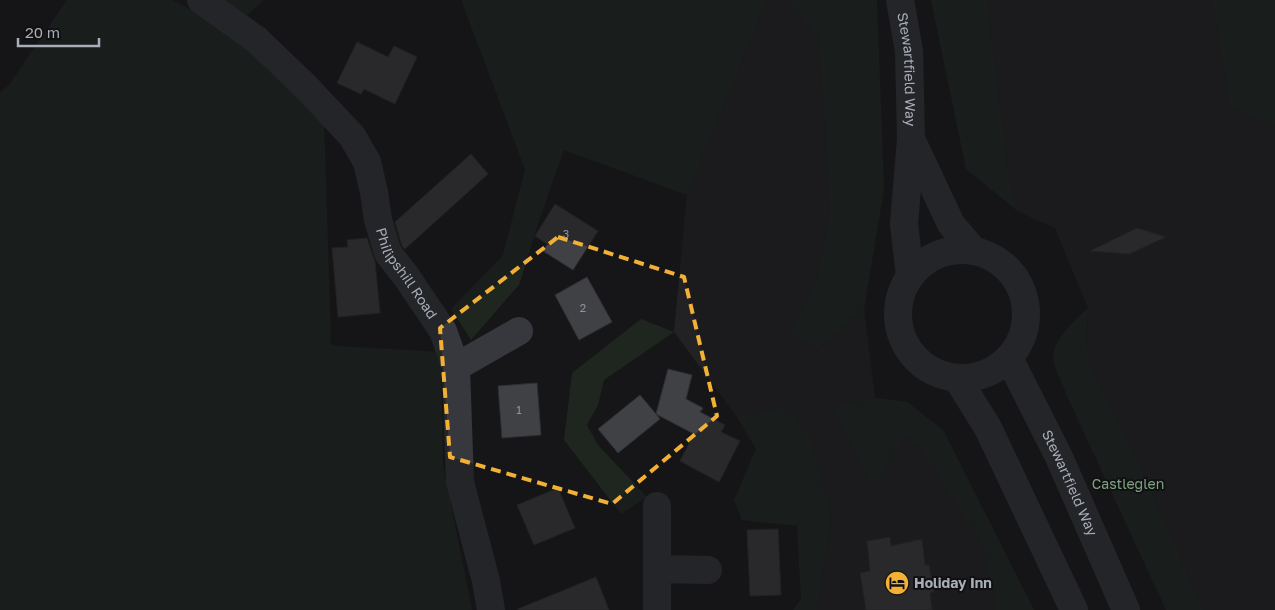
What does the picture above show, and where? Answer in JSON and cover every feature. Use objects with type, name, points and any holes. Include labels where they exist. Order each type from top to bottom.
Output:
[{"type":"street","name":"Philipshill Road","points":[[201,0],[257,40],[305,86],[352,136],[367,162],[378,220],[388,253],[406,276],[442,331],[456,367],[460,482],[486,581],[491,610]]},
{"type":"street","name":"Stewartfield Way","points":[[900,0],[909,51],[911,139],[904,224],[910,276]]},
{"type":"street","name":"Stewartfield Way","points":[[911,139],[950,224],[974,251]]},
{"type":"street","points":[[956,250],[974,251],[992,257],[1007,268],[1020,285],[1026,306],[1025,325],[1020,342],[1009,358],[994,370],[976,377],[957,378],[942,376],[928,369],[916,359],[905,345],[899,329],[897,312],[901,293],[910,276],[923,263],[938,254],[956,250]]},
{"type":"street","points":[[456,367],[519,331]]},
{"type":"street","name":"Stewartfield Way","points":[[1009,358],[1058,457],[1126,610]]},
{"type":"street","points":[[957,378],[988,428],[1074,610]]},
{"type":"street","points":[[657,506],[658,610]]},
{"type":"street","points":[[658,569],[708,570]]},
{"type":"highlighted area","points":[[558,237],[684,277],[717,416],[612,504],[450,457],[440,328]]},
{"type":"shaded area","points":[[767,0],[788,0],[819,39],[830,212],[815,286],[789,333],[817,350],[864,309],[875,398],[907,402],[943,430],[1034,610],[817,610],[832,514],[787,406],[737,417],[674,332],[687,195]]},
{"type":"shaded area","points":[[987,0],[1212,0],[1230,109],[1275,126],[1275,610],[1204,610],[1144,475],[1090,367],[1087,342],[1088,308],[1055,228],[1019,212],[1009,179]]},
{"type":"green space","points":[[67,0],[172,0],[215,22],[324,115],[331,344],[441,352],[443,465],[472,610],[0,610],[0,92],[8,86]]},
{"type":"green space","points":[[221,0],[264,0],[245,17]]},
{"type":"green space","points":[[461,0],[767,0],[687,195],[564,150],[519,285],[471,340],[451,309],[503,255],[525,169]]},
{"type":"green space","points":[[788,0],[877,0],[884,189],[864,309],[817,350],[789,333],[815,286],[830,212],[819,39]]},
{"type":"green space","points":[[931,0],[987,0],[1009,179],[1019,212],[966,169]]},
{"type":"green space","points":[[1212,0],[1275,0],[1275,126],[1230,109]]},
{"type":"green space","name":"Castleglen","points":[[1088,308],[1087,342],[1090,367],[1144,475],[1204,610],[1166,610],[1057,371],[1053,355],[1055,348],[1064,332]]},
{"type":"green space","points":[[641,319],[674,332],[604,380],[598,405],[587,425],[598,445],[647,497],[621,514],[564,440],[572,373]]},
{"type":"green space","points":[[875,398],[907,402],[943,430],[1034,610],[997,610],[983,545],[921,449],[905,435],[874,488],[833,407]]},
{"type":"green space","points":[[787,406],[808,435],[832,514],[817,610],[793,610],[801,599],[797,526],[742,520],[734,500],[756,449],[737,417]]},
{"type":"building","points":[[357,42],[388,57],[394,46],[417,57],[395,104],[364,89],[361,94],[337,83]]},
{"type":"building","points":[[471,154],[488,174],[405,249],[402,246],[395,222]]},
{"type":"building","points":[[555,204],[598,231],[573,270],[543,251],[547,244],[535,236]]},
{"type":"building","points":[[1137,228],[1166,237],[1129,254],[1090,251]]},
{"type":"building","points":[[367,238],[375,262],[380,313],[338,317],[332,248],[348,247],[347,240]]},
{"type":"building","points":[[587,277],[612,322],[579,340],[555,295]]},
{"type":"building","points":[[668,369],[692,375],[686,399],[703,408],[700,412],[725,425],[721,432],[740,441],[719,482],[680,461],[694,434],[656,414]]},
{"type":"building","points":[[537,383],[541,435],[502,438],[498,386]]},
{"type":"building","points":[[640,395],[660,419],[618,453],[598,429]]},
{"type":"building","points":[[558,488],[575,528],[534,545],[517,505]]},
{"type":"building","points":[[778,529],[781,595],[750,596],[747,530]]},
{"type":"building","name":"Holiday Inn","points":[[890,537],[891,546],[922,539],[925,565],[929,565],[934,592],[930,593],[932,610],[866,610],[860,573],[870,571],[867,541]]},
{"type":"building","points":[[596,577],[609,610],[518,610],[518,609]]},
{"type":"place","name":"Holiday Inn","points":[[897,583]]}]
